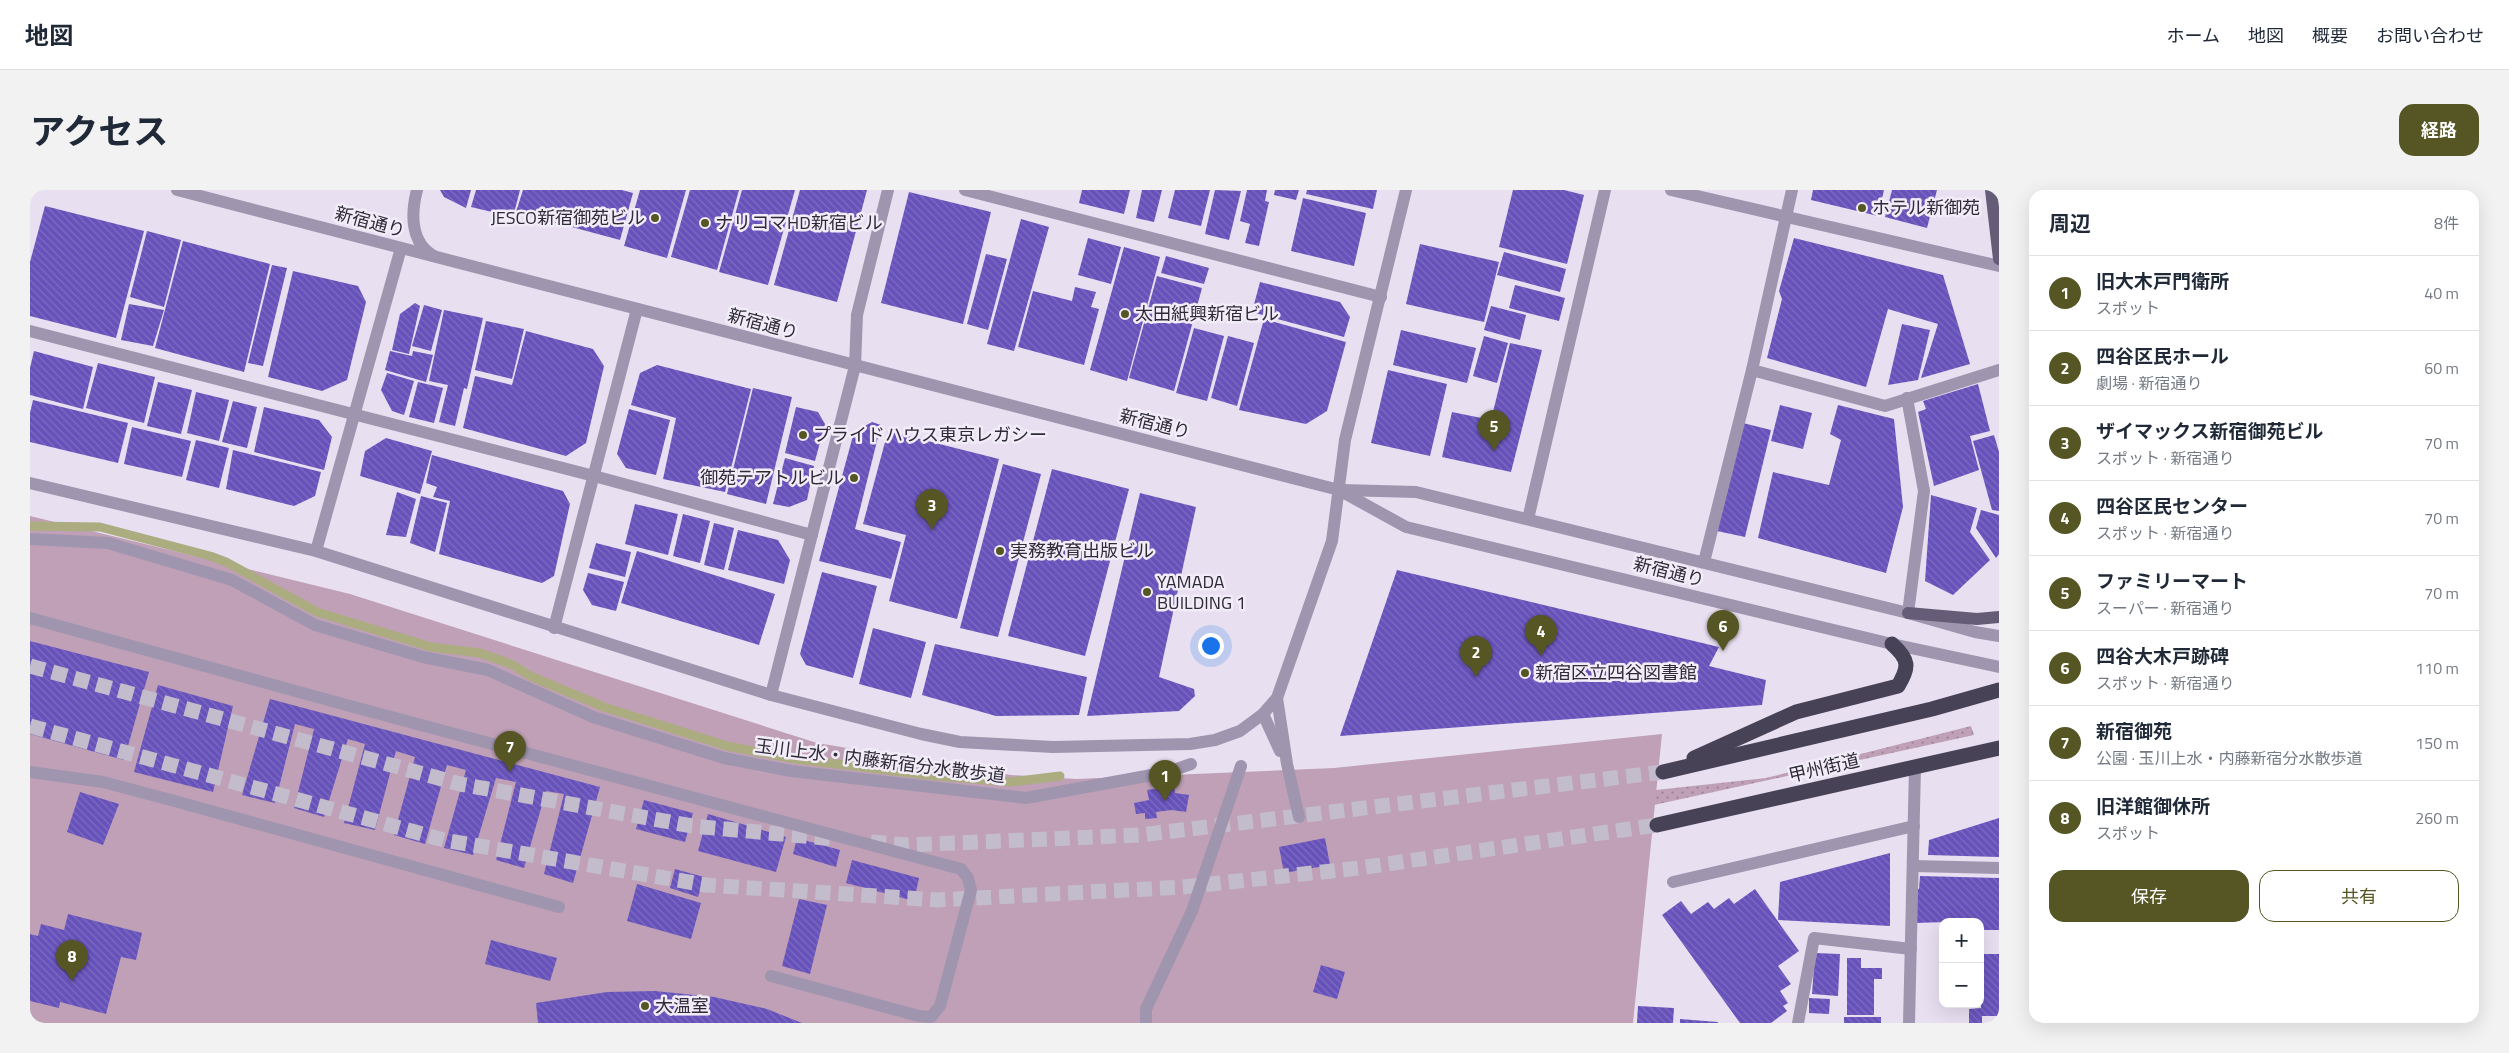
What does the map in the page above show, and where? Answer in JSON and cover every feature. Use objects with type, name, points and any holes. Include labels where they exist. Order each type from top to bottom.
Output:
[{"type":"highway","name":"甲州街道","points":[[1892,644],[1902,653],[1906,664],[1906,672],[1898,686],[1796,712],[1663,772],[1932,709],[1999,690]]},
{"type":"highway","name":"甲州街道","points":[[1657,825],[1999,748]]},
{"type":"main road","points":[[1991,190],[1999,259]]},
{"type":"main road","points":[[1908,613],[1977,618],[1999,617]]},
{"type":"street","name":"新宿通り","points":[[177,190],[1339,490],[1416,492],[1528,518],[1908,613],[1975,632],[1999,636]]},
{"type":"street","points":[[417,190],[412,216],[414,228],[427,252],[436,257]]},
{"type":"street","points":[[771,696],[855,366],[857,315],[888,190]]},
{"type":"street","points":[[965,190],[1380,298]]},
{"type":"street","points":[[30,483],[316,551],[771,696],[921,734],[960,742],[1053,747],[1190,744],[1215,740],[1240,731],[1263,714],[1277,698],[1332,540],[1345,440],[1406,190]]},
{"type":"street","points":[[1528,518],[1605,190]]},
{"type":"street","points":[[1671,190],[1999,266]]},
{"type":"street","points":[[1704,562],[1752,370],[1792,190]]},
{"type":"street","points":[[316,551],[401,248]]},
{"type":"street","points":[[554,628],[637,309]]},
{"type":"street","points":[[30,331],[354,416],[594,476],[812,535]]},
{"type":"street","points":[[1752,370],[1885,406],[1999,370]]},
{"type":"street","points":[[1907,398],[1924,491],[1908,613]]},
{"type":"street","name":"新宿通り","points":[[1339,490],[1406,527],[1892,644],[1999,667]]},
{"type":"street","name":"玉川上水・内藤新宿分水散歩道","points":[[30,539],[108,543],[232,580],[315,625],[423,657],[488,670],[594,717],[724,758],[791,771],[1026,798],[1168,772],[1191,764]]},
{"type":"street","points":[[30,618],[350,706],[961,869],[968,878],[971,890],[940,1006],[931,1017],[919,1016],[771,976]]},
{"type":"street","points":[[1277,698],[1287,764],[1299,816]]},
{"type":"street","points":[[1263,714],[1287,764]]},
{"type":"street","points":[[1146,1023],[1146,1009],[1192,911],[1241,766]]},
{"type":"street","points":[[1909,1023],[1915,767]]},
{"type":"street","points":[[30,772],[103,782],[559,907]]},
{"type":"street","points":[[1674,882],[1914,826]]},
{"type":"street","points":[[1913,866],[1999,868]]},
{"type":"street","points":[[1798,1023],[1814,938],[1911,949]]},
{"type":"shaded area","points":[[30,516],[350,594],[817,743],[1011,775],[1076,779],[1334,768],[1662,734],[1633,1023],[30,1023]]},
{"type":"shaded area","points":[[1971,726],[1974,735],[1654,805],[1656,790],[1766,778]]},
{"type":"building","points":[[440,190],[471,190],[466,208],[444,197]]},
{"type":"building","points":[[476,190],[520,190],[513,217],[471,207]]},
{"type":"building","points":[[523,190],[622,190],[633,193],[620,240],[516,212]]},
{"type":"building","name":"JESCO新宿御苑ビル","points":[[640,190],[686,190],[667,258],[624,246]]},
{"type":"building","name":"ナリコマHD新宿ビル","points":[[690,190],[739,190],[717,270],[671,257]]},
{"type":"building","points":[[742,190],[795,190],[768,285],[719,272]]},
{"type":"building","points":[[800,190],[867,190],[837,302],[774,285]]},
{"type":"building","points":[[1082,190],[1130,190],[1124,214],[1079,203]]},
{"type":"building","points":[[1142,190],[1162,190],[1154,222],[1136,218]]},
{"type":"building","points":[[1175,190],[1210,190],[1201,226],[1168,218]]},
{"type":"building","points":[[1215,190],[1241,191],[1229,240],[1205,234]]},
{"type":"building","points":[[1247,190],[1267,190],[1265,201],[1269,202],[1259,246],[1245,243],[1250,224],[1240,221]]},
{"type":"building","points":[[1275,190],[1299,190],[1296,200],[1274,195]]},
{"type":"building","points":[[1307,190],[1377,190],[1373,209],[1306,194]]},
{"type":"building","points":[[1513,190],[1564,190],[1584,195],[1567,264],[1499,247]]},
{"type":"building","name":"ホテル新御苑","points":[[1813,190],[1884,190],[1878,216],[1811,200]]},
{"type":"building","points":[[1892,190],[1937,190],[1927,228],[1885,217]]},
{"type":"building","points":[[909,192],[991,212],[963,324],[881,303]]},
{"type":"building","points":[[1303,198],[1366,213],[1354,266],[1291,251]]},
{"type":"building","points":[[45,206],[144,231],[116,338],[30,316],[30,262]]},
{"type":"building","points":[[1021,219],[1049,227],[1014,351],[987,344]]},
{"type":"building","points":[[147,231],[181,240],[164,307],[130,297]]},
{"type":"building","points":[[1088,238],[1121,247],[1111,284],[1078,275]]},
{"type":"building","points":[[1794,238],[1943,275],[1970,364],[1921,378],[1938,324],[1888,309],[1866,387],[1767,358],[1782,299],[1779,291]]},
{"type":"building","points":[[183,241],[270,264],[244,372],[155,348]]},
{"type":"building","points":[[1420,244],[1499,262],[1484,322],[1406,304]]},
{"type":"building","name":"太田紙興新宿ビル","points":[[1124,247],[1160,257],[1127,381],[1090,370]]},
{"type":"building","points":[[1504,252],[1566,269],[1560,292],[1497,275]]},
{"type":"building","points":[[986,254],[1007,259],[988,330],[967,324]]},
{"type":"building","points":[[1166,256],[1209,268],[1204,284],[1161,273]]},
{"type":"building","points":[[272,265],[287,268],[263,366],[248,363]]},
{"type":"building","points":[[293,271],[358,286],[366,302],[347,380],[322,391],[268,377]]},
{"type":"building","points":[[1157,276],[1202,288],[1174,391],[1129,378]]},
{"type":"building","points":[[1260,282],[1340,302],[1350,317],[1344,337],[1252,312]]},
{"type":"building","points":[[1515,285],[1565,298],[1559,321],[1509,308]]},
{"type":"building","points":[[1075,287],[1096,292],[1091,307],[1099,309],[1084,365],[1018,347],[1033,291],[1072,301]]},
{"type":"building","points":[[415,303],[420,306],[409,354],[392,350],[400,314]]},
{"type":"building","points":[[129,304],[164,310],[153,346],[121,340]]},
{"type":"building","points":[[424,305],[442,310],[431,351],[412,346]]},
{"type":"building","points":[[1491,306],[1526,315],[1520,340],[1484,330]]},
{"type":"building","points":[[444,310],[483,318],[467,389],[464,388],[455,426],[439,422],[448,385],[429,381]]},
{"type":"building","points":[[1264,319],[1346,342],[1327,411],[1306,424],[1239,410]]},
{"type":"building","points":[[486,321],[524,329],[512,379],[475,370]]},
{"type":"building","points":[[1902,324],[1930,330],[1918,380],[1888,385]]},
{"type":"building","points":[[1194,328],[1224,336],[1207,401],[1176,393]]},
{"type":"building","points":[[1401,330],[1476,348],[1467,383],[1393,365]]},
{"type":"building","points":[[526,331],[593,349],[604,366],[586,443],[566,456],[463,428],[475,376],[512,385]]},
{"type":"building","points":[[1228,336],[1254,343],[1237,406],[1211,398]]},
{"type":"building","points":[[1484,336],[1508,343],[1497,383],[1473,376]]},
{"type":"building","points":[[1510,343],[1542,350],[1511,472],[1442,457],[1452,412],[1491,420]]},
{"type":"building","points":[[34,351],[93,367],[83,409],[30,395],[30,368]]},
{"type":"building","points":[[390,351],[412,356],[413,351],[433,355],[426,382],[385,370]]},
{"type":"building","points":[[98,363],[155,377],[144,423],[86,408]]},
{"type":"building","points":[[657,365],[751,389],[725,492],[663,479],[676,418],[631,405],[640,373]]},
{"type":"building","points":[[1388,370],[1447,384],[1430,456],[1371,443]]},
{"type":"building","points":[[387,373],[414,381],[404,415],[392,411],[381,390]]},
{"type":"building","points":[[158,382],[192,390],[181,434],[147,426]]},
{"type":"building","points":[[418,382],[443,388],[434,423],[409,417]]},
{"type":"building","points":[[1978,384],[1990,431],[1970,436],[1979,470],[1934,486],[1918,412],[1926,409],[1923,401]]},
{"type":"building","points":[[753,388],[792,397],[766,504],[727,494]]},
{"type":"building","points":[[196,392],[229,400],[219,441],[187,433]]},
{"type":"building","points":[[33,400],[128,423],[118,463],[30,442],[30,413]]},
{"type":"building","points":[[233,401],[257,407],[247,448],[222,442]]},
{"type":"building","points":[[1780,405],[1812,413],[1803,449],[1771,441]]},
{"type":"building","points":[[1838,405],[1894,419],[1903,507],[1886,573],[1758,538],[1773,472],[1829,485],[1841,440],[1830,434]]},
{"type":"building","points":[[264,407],[319,420],[332,437],[324,470],[254,452]]},
{"type":"building","points":[[796,407],[818,412],[825,424],[815,461],[785,453]]},
{"type":"building","points":[[629,409],[670,420],[656,475],[626,468],[617,454]]},
{"type":"building","name":"御苑テアトルビル","points":[[872,422],[881,425],[855,529],[901,542],[891,579],[819,561],[854,432]]},
{"type":"building","points":[[1743,423],[1771,430],[1745,537],[1717,531]]},
{"type":"building","points":[[132,427],[191,441],[182,477],[124,464]]},
{"type":"building","points":[[888,431],[999,459],[957,619],[889,601],[906,535],[863,524]]},
{"type":"building","points":[[1994,435],[1999,452],[1999,511],[1992,510],[1973,441]]},
{"type":"building","points":[[386,438],[432,451],[420,494],[360,476],[365,451]]},
{"type":"building","points":[[196,440],[229,448],[219,488],[186,480]]},
{"type":"building","points":[[233,450],[321,472],[315,496],[294,506],[226,489]]},
{"type":"building","points":[[432,455],[563,491],[570,504],[554,576],[542,583],[439,554],[450,501],[433,497],[437,487],[426,483]]},
{"type":"building","points":[[785,458],[814,466],[807,500],[789,507],[773,504]]},
{"type":"building","name":"実務教育出版ビル","points":[[1003,464],[1041,474],[998,637],[960,628]]},
{"type":"building","points":[[1052,469],[1129,489],[1085,656],[1008,636]]},
{"type":"building","points":[[397,492],[416,499],[406,537],[386,535]]},
{"type":"building","name":"YAMADA BUILDING 1","points":[[1140,493],[1196,507],[1159,677],[1194,689],[1195,696],[1179,711],[1087,716]]},
{"type":"building","points":[[1931,495],[1977,508],[1970,532],[1990,560],[1953,595],[1925,581]]},
{"type":"building","points":[[421,496],[447,503],[435,552],[410,543]]},
{"type":"building","points":[[635,504],[678,514],[668,555],[625,544]]},
{"type":"building","points":[[1981,510],[1999,515],[1999,554],[1996,558],[1976,528]]},
{"type":"building","points":[[683,514],[710,521],[700,563],[673,556]]},
{"type":"building","points":[[714,523],[734,528],[724,570],[704,565]]},
{"type":"building","points":[[738,530],[778,540],[790,560],[784,584],[728,570]]},
{"type":"building","points":[[596,543],[631,552],[625,577],[589,568]]},
{"type":"building","points":[[637,551],[775,594],[759,645],[621,603]]},
{"type":"building","points":[[1397,570],[1719,647],[1709,666],[1766,680],[1762,705],[1340,736]]},
{"type":"building","points":[[822,572],[877,586],[853,678],[806,665],[800,654]]},
{"type":"building","points":[[588,573],[624,582],[616,611],[592,605],[583,590]]},
{"type":"building","points":[[873,628],[926,642],[911,698],[859,684]]},
{"type":"building","points":[[30,641],[149,672],[124,760],[30,734]]},
{"type":"building","points":[[935,644],[1087,677],[1079,715],[996,716],[922,695]]},
{"type":"building","points":[[158,685],[233,706],[213,792],[134,772]]},
{"type":"building","points":[[270,699],[600,787],[573,883],[544,874],[564,794],[546,791],[524,868],[496,860],[516,782],[496,778],[473,855],[444,848],[466,770],[447,765],[425,844],[394,835],[415,757],[396,751],[375,830],[344,823],[365,744],[348,739],[324,817],[294,808],[314,729],[295,724],[275,803],[242,795]]},
{"type":"building","points":[[1174,786],[1175,793],[1189,795],[1186,812],[1172,810],[1156,812],[1157,818],[1145,819],[1145,813],[1136,814],[1134,803],[1149,800],[1147,790]]},
{"type":"building","points":[[80,792],[119,804],[103,845],[67,832]]},
{"type":"building","points":[[644,800],[693,813],[685,842],[636,829]]},
{"type":"building","points":[[708,814],[786,837],[776,872],[698,851]]},
{"type":"building","points":[[1999,818],[1999,857],[1928,855],[1929,840]]},
{"type":"building","points":[[797,838],[840,850],[836,867],[793,854]]},
{"type":"building","points":[[1325,838],[1330,865],[1284,873],[1279,847]]},
{"type":"building","points":[[1890,853],[1890,926],[1778,920],[1780,882]]},
{"type":"building","points":[[852,860],[919,878],[914,901],[846,883]]},
{"type":"building","points":[[675,869],[704,877],[698,897],[670,888]]},
{"type":"building","points":[[1920,876],[1999,878],[1999,930],[1984,930],[1984,918],[1939,918],[1939,922],[1914,923],[1915,889],[1919,889]]},
{"type":"building","points":[[637,884],[701,903],[691,939],[627,921]]},
{"type":"building","points":[[1755,889],[1799,951],[1778,966],[1791,984],[1780,991],[1788,1003],[1783,1006],[1787,1011],[1771,1023],[1740,1023],[1662,915],[1681,901],[1691,914],[1708,902],[1714,909],[1729,898],[1734,904]]},
{"type":"building","points":[[799,899],[827,905],[810,974],[782,966]]},
{"type":"building","points":[[68,914],[142,933],[136,960],[121,957],[106,1014],[60,1002],[59,1008],[30,1001],[30,934],[38,936],[41,924],[64,930]]},
{"type":"building","points":[[491,940],[557,958],[550,981],[485,964]]},
{"type":"building","points":[[1815,953],[1840,954],[1838,996],[1812,994]]},
{"type":"building","points":[[1984,954],[1999,954],[1999,1016],[1982,1016],[1982,1023],[1969,1023],[1969,1009],[1984,1008]]},
{"type":"building","points":[[1847,958],[1861,958],[1861,968],[1882,968],[1882,979],[1874,979],[1874,1015],[1847,1015]]},
{"type":"building","points":[[1321,965],[1345,972],[1337,999],[1313,992]]},
{"type":"building","name":"大温室","points":[[655,991],[714,997],[767,1009],[802,1023],[538,1023],[536,1003],[607,992]]},
{"type":"building","points":[[1809,998],[1830,999],[1829,1014],[1809,1013]]},
{"type":"building","points":[[1638,1006],[1674,1008],[1673,1023],[1637,1023]]},
{"type":"building","points":[[1844,1017],[1881,1017],[1881,1023],[1844,1023]]},
{"type":"building","points":[[1680,1019],[1718,1022],[1718,1023],[1680,1023]]},
{"type":"waterway","points":[[30,526],[100,527],[210,556],[226,562],[317,612],[431,647],[480,653],[513,665],[530,676],[604,707],[727,746],[795,759],[936,776],[1011,782],[1060,776]]},
{"type":"tunnel","points":[[30,666],[460,784],[692,826],[836,839]]},
{"type":"tunnel","points":[[30,726],[444,840],[706,885],[937,900],[1183,887],[1359,868],[1657,825]]},
{"type":"tunnel","points":[[871,842],[908,845],[1140,835],[1663,772]]},
{"type":"place","name":"ホテル新御苑","points":[[1862,208]]},
{"type":"place","name":"JESCO新宿御苑ビル","points":[[655,218]]},
{"type":"place","name":"ナリコマHD新宿ビル","points":[[705,223]]},
{"type":"place","name":"太田紙興新宿ビル","points":[[1125,314]]},
{"type":"place","name":"プライドハウス東京レガシー","points":[[803,435]]},
{"type":"place","name":"ファミリーマート","points":[[1494,451]]},
{"type":"place","name":"御苑テアトルビル","points":[[854,478]]},
{"type":"place","name":"ザイマックス新宿御苑ビル","points":[[932,530]]},
{"type":"place","name":"実務教育出版ビル","points":[[1000,551]]},
{"type":"place","name":"YAMADA BUILDING 1","points":[[1147,592]]},
{"type":"place","name":"四谷大木戸跡碑","points":[[1723,651]]},
{"type":"place","name":"四谷区民センター","points":[[1541,656]]},
{"type":"place","name":"新宿区立四谷図書館","points":[[1525,673]]},
{"type":"place","name":"四谷区民ホール","points":[[1476,677]]},
{"type":"place","name":"新宿御苑","points":[[510,772]]},
{"type":"place","name":"旧大木戸門衛所","points":[[1165,801]]},
{"type":"place","name":"旧洋館御休所","points":[[72,981]]},
{"type":"place","name":"大温室","points":[[645,1006]]}]
